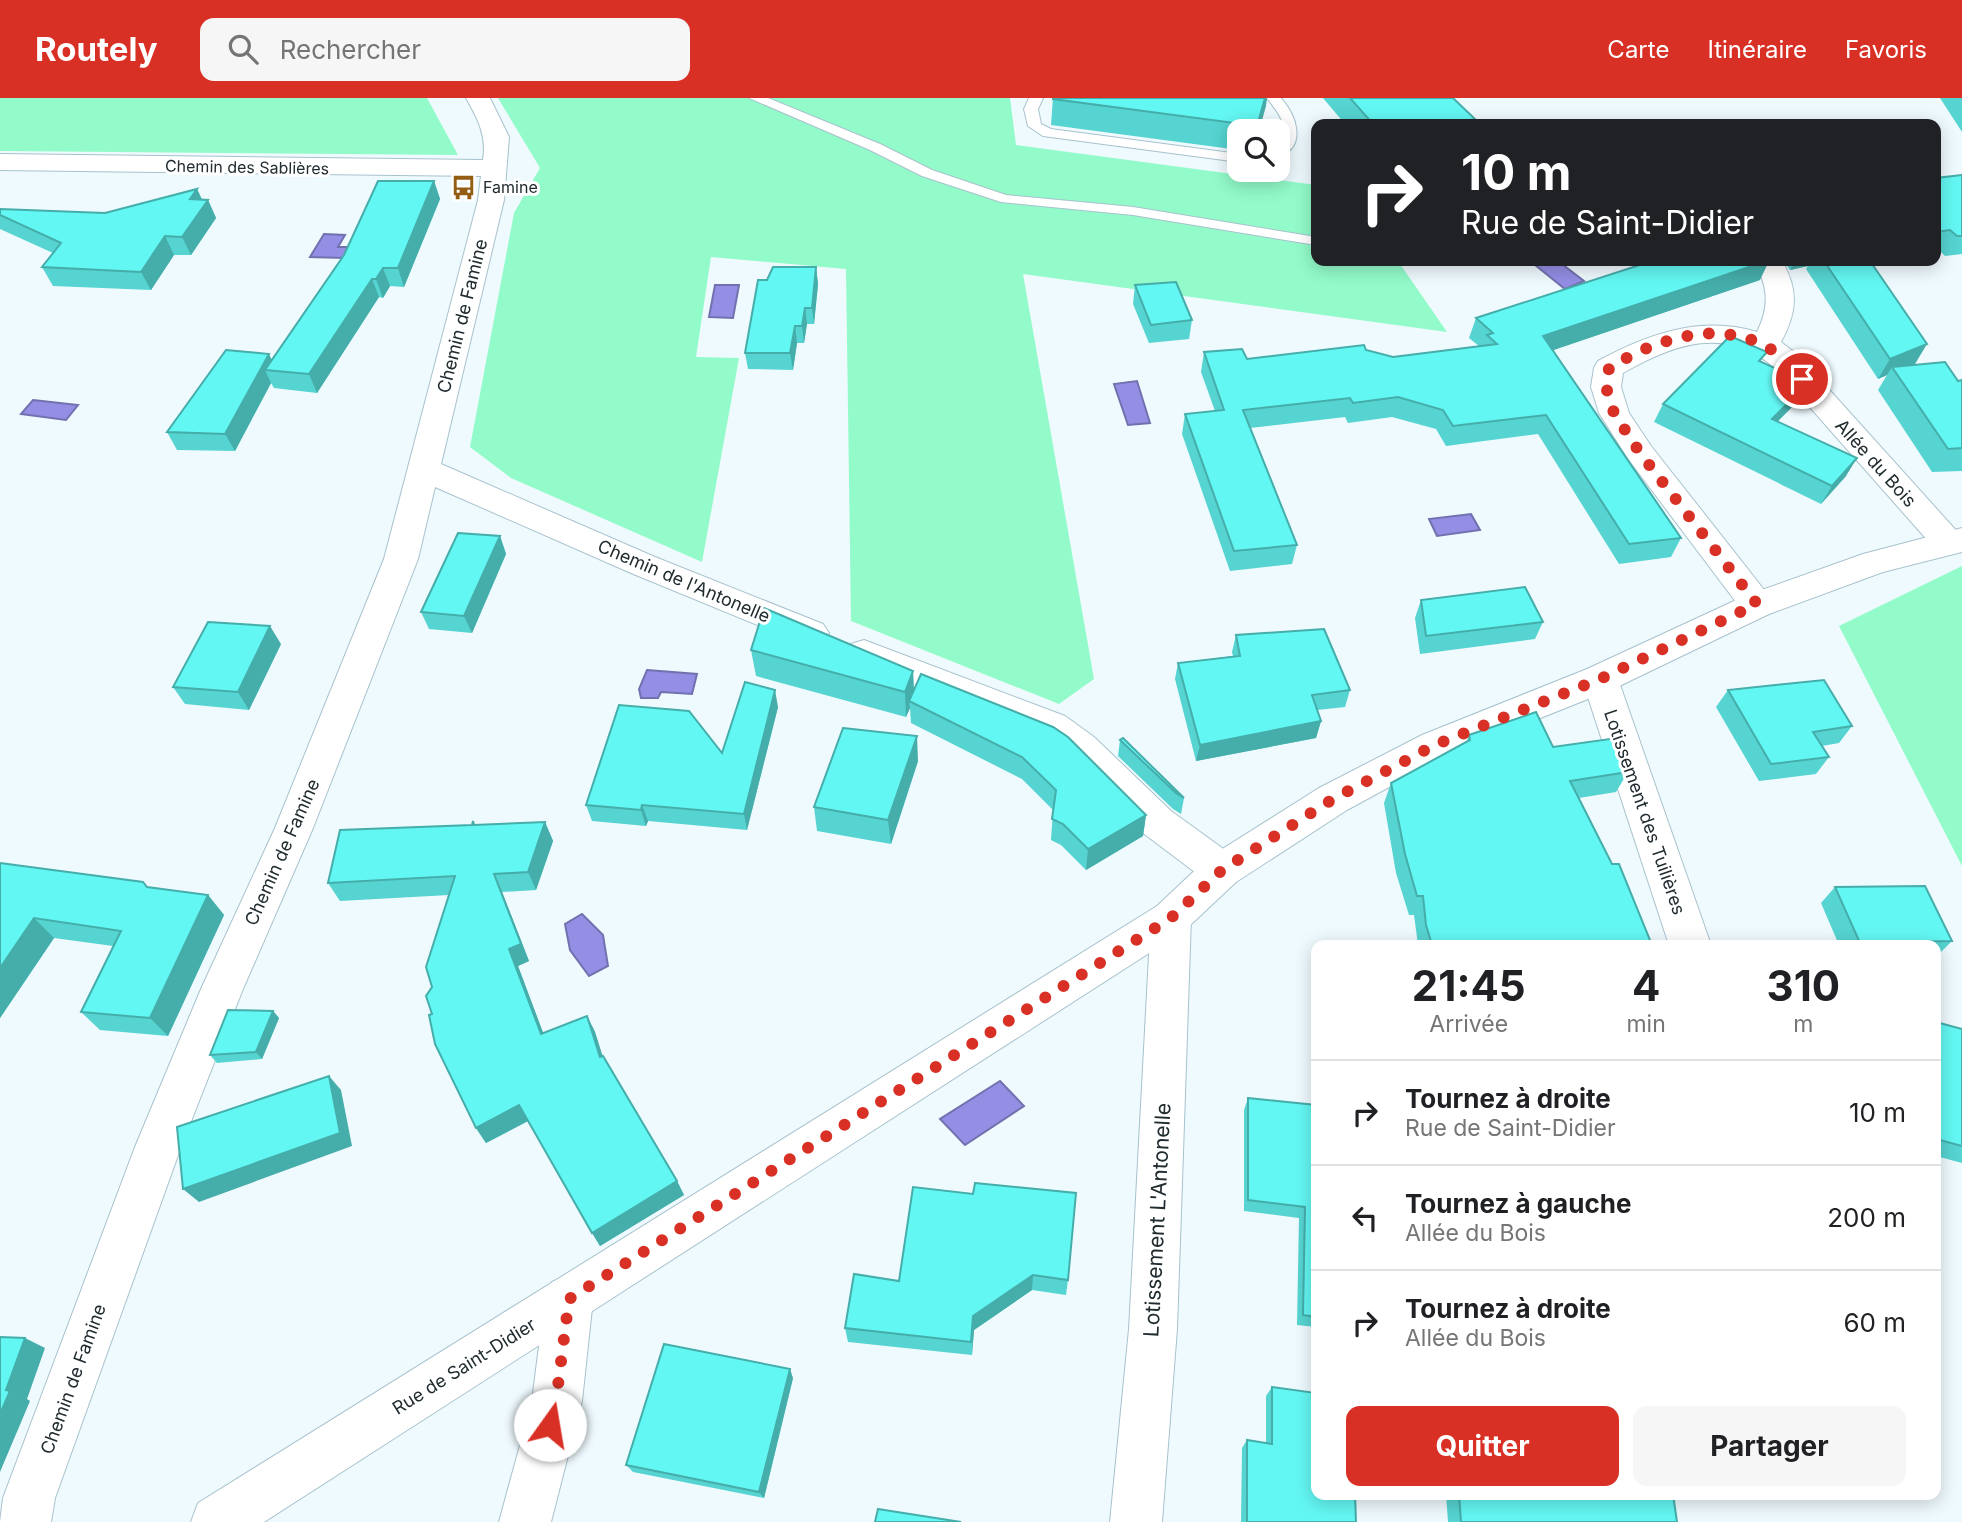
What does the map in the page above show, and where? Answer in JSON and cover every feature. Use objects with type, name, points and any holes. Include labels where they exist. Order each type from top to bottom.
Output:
[{"type":"street","name":"Chemin de Famine","points":[[25,1522],[29,1498],[158,1147],[222,989],[299,815],[401,559],[491,200],[493,169],[500,151],[495,125],[478,98]]},
{"type":"street","name":"Chemin des Sablières","points":[[0,162],[493,169]]},
{"type":"street","points":[[1765,345],[1775,328],[1783,300],[1780,279],[1771,266]]},
{"type":"street","name":"Allée du Bois","points":[[1757,604],[1640,453],[1614,413],[1606,387],[1609,368],[1635,352],[1668,340],[1701,333],[1734,336],[1765,345],[1787,362],[1955,542]]},
{"type":"street","name":"Chemin de l'Antonelle","points":[[425,470],[774,619],[1052,726],[1081,747],[1157,822],[1222,870]]},
{"type":"street","name":"Rue de Saint-Didier","points":[[217,1522],[1171,918],[1222,870],[1333,799],[1435,745],[1600,679],[1757,604],[1875,562],[1955,542]]},
{"type":"street","name":"Lotissement des Tuilières","points":[[1600,679],[1688,940]]},
{"type":"street","name":"Lotissement L'Antonelle","points":[[1136,1522],[1153,1329],[1171,918]]},
{"type":"street","points":[[524,1522],[556,1401],[569,1299]]},
{"type":"lane","points":[[756,98],[928,173],[972,190],[1006,199],[1133,211],[1311,240]]},
{"type":"lane","points":[[1036,98],[1031,109],[1035,127],[1048,133],[1227,156]]},
{"type":"lane","points":[[1274,98],[1291,119],[1290,134]]},
{"type":"green space","points":[[0,98],[427,98],[458,155],[0,151]]},
{"type":"green space","points":[[498,98],[1010,98],[1016,145],[1227,173],[1227,182],[1290,182],[1311,184],[1311,266],[1401,266],[1447,332],[1023,274],[1094,679],[1059,704],[851,621],[846,269],[711,257],[696,357],[739,358],[702,562],[511,478],[470,447],[514,213],[540,168]]},
{"type":"green space","points":[[1962,566],[1962,866],[1839,626]]},
{"type":"shaded area","points":[[324,234],[345,235],[338,247],[351,247],[345,258],[310,257]]},
{"type":"shaded area","points":[[1536,266],[1564,266],[1584,281],[1565,289]]},
{"type":"shaded area","points":[[715,285],[739,285],[733,318],[709,317]]},
{"type":"shaded area","points":[[1137,381],[1150,423],[1128,425],[1114,384]]},
{"type":"shaded area","points":[[33,400],[78,405],[66,420],[21,414]]},
{"type":"shaded area","points":[[1471,514],[1480,530],[1437,536],[1429,519]]},
{"type":"shaded area","points":[[647,670],[697,674],[692,694],[661,692],[658,698],[641,698],[639,689]]},
{"type":"shaded area","points":[[582,914],[603,935],[608,966],[589,976],[570,950],[565,924]]},
{"type":"shaded area","points":[[1000,1081],[1024,1106],[965,1145],[940,1119]]},
{"type":"building","points":[[1265,98],[1259,119],[1227,119],[1227,122],[1053,99]]},
{"type":"building","points":[[1350,98],[1453,98],[1475,119],[1369,119]]},
{"type":"building","points":[[1962,175],[1962,236],[1957,236],[1950,230],[1941,231],[1941,177]]},
{"type":"building","points":[[378,181],[434,181],[398,268],[383,268],[376,279],[372,279],[309,374],[265,370],[344,255]]},
{"type":"building","points":[[197,189],[190,199],[208,200],[182,237],[165,236],[141,272],[42,267],[61,243],[0,215],[0,209],[105,213]]},
{"type":"building","points":[[1637,266],[1752,266],[1543,336],[1681,538],[1629,544],[1546,415],[1453,426],[1443,410],[1398,397],[1353,403],[1350,398],[1243,410],[1297,545],[1234,551],[1185,414],[1224,410],[1204,352],[1242,349],[1247,359],[1364,345],[1366,350],[1393,357],[1497,344],[1487,335],[1493,333],[1476,318]]},
{"type":"building","points":[[1827,266],[1873,266],[1927,344],[1890,359]]},
{"type":"building","points":[[773,267],[816,267],[812,308],[805,308],[802,326],[795,326],[790,353],[745,353],[758,280],[767,280]]},
{"type":"building","points":[[1176,282],[1192,320],[1151,325],[1135,285]]},
{"type":"building","points":[[1730,336],[1767,352],[1759,361],[1808,383],[1772,419],[1857,458],[1832,486],[1663,404]]},
{"type":"building","points":[[226,350],[269,354],[225,434],[167,432]]},
{"type":"building","points":[[1945,362],[1958,381],[1962,380],[1962,448],[1948,449],[1892,367]]},
{"type":"building","points":[[458,533],[500,536],[464,616],[421,612]]},
{"type":"building","points":[[1525,587],[1543,622],[1426,636],[1421,600]]},
{"type":"building","points":[[764,608],[913,671],[905,692],[751,650]]},
{"type":"building","points":[[208,622],[270,626],[238,692],[173,687]]},
{"type":"building","points":[[1324,629],[1350,690],[1312,695],[1321,721],[1200,745],[1178,663],[1240,656],[1236,635]]},
{"type":"building","points":[[921,674],[1053,727],[1068,737],[1146,815],[1088,849],[1063,824],[1052,819],[1056,790],[1022,757],[909,701]]},
{"type":"building","points":[[1824,680],[1852,726],[1813,732],[1829,757],[1771,764],[1728,690]]},
{"type":"building","points":[[745,682],[775,690],[744,814],[642,805],[641,810],[586,805],[619,705],[689,711],[722,753]]},
{"type":"building","points":[[1536,712],[1553,747],[1617,738],[1628,772],[1570,781],[1612,864],[1619,864],[1650,940],[1430,940],[1423,896],[1417,896],[1405,854],[1391,783],[1470,740],[1469,735]]},
{"type":"building","points":[[843,728],[917,736],[888,820],[814,807]]},
{"type":"building","points":[[1123,738],[1184,798],[1120,740]]},
{"type":"building","points":[[473,821],[474,825],[545,822],[528,872],[494,874],[521,944],[509,949],[541,1034],[587,1016],[600,1057],[603,1056],[677,1181],[592,1233],[519,1105],[476,1128],[435,1044],[429,1015],[432,1014],[426,996],[432,987],[426,967],[455,876],[328,883],[340,830],[472,825]]},
{"type":"building","points":[[0,863],[143,882],[147,887],[208,895],[150,1018],[81,1012],[121,931],[34,918],[0,968]]},
{"type":"building","points":[[1925,886],[1952,941],[1859,940],[1835,887]]},
{"type":"building","points":[[228,1010],[273,1011],[256,1052],[210,1055]]},
{"type":"building","points":[[1941,1023],[1962,1029],[1962,1146],[1941,1140]]},
{"type":"building","points":[[329,1076],[340,1133],[183,1189],[177,1127]]},
{"type":"building","points":[[1248,1098],[1311,1104],[1311,1316],[1303,1315],[1305,1207],[1248,1200]]},
{"type":"building","points":[[975,1183],[1076,1193],[1068,1280],[1033,1275],[973,1316],[971,1342],[845,1328],[854,1274],[899,1281],[913,1187],[973,1194]]},
{"type":"building","points":[[0,1337],[25,1338],[6,1390],[10,1391],[0,1414]]},
{"type":"building","points":[[664,1344],[790,1369],[759,1492],[626,1465]]},
{"type":"building","points":[[1272,1387],[1311,1392],[1311,1500],[1355,1500],[1356,1522],[1247,1522],[1247,1440],[1272,1444]]},
{"type":"building","points":[[1459,1500],[1674,1500],[1677,1522],[1461,1522]]},
{"type":"building","points":[[878,1509],[961,1522],[875,1522]]},
{"type":"place","name":"Famine","points":[[463,187]]},
{"type":"route","points":[[550,1425],[556,1401],[569,1299],[1171,918],[1222,870],[1333,799],[1435,745],[1600,679],[1757,604],[1640,453],[1614,413],[1606,387],[1609,368],[1635,352],[1668,340],[1701,333],[1734,336],[1765,345],[1787,362],[1802,379]]}]
